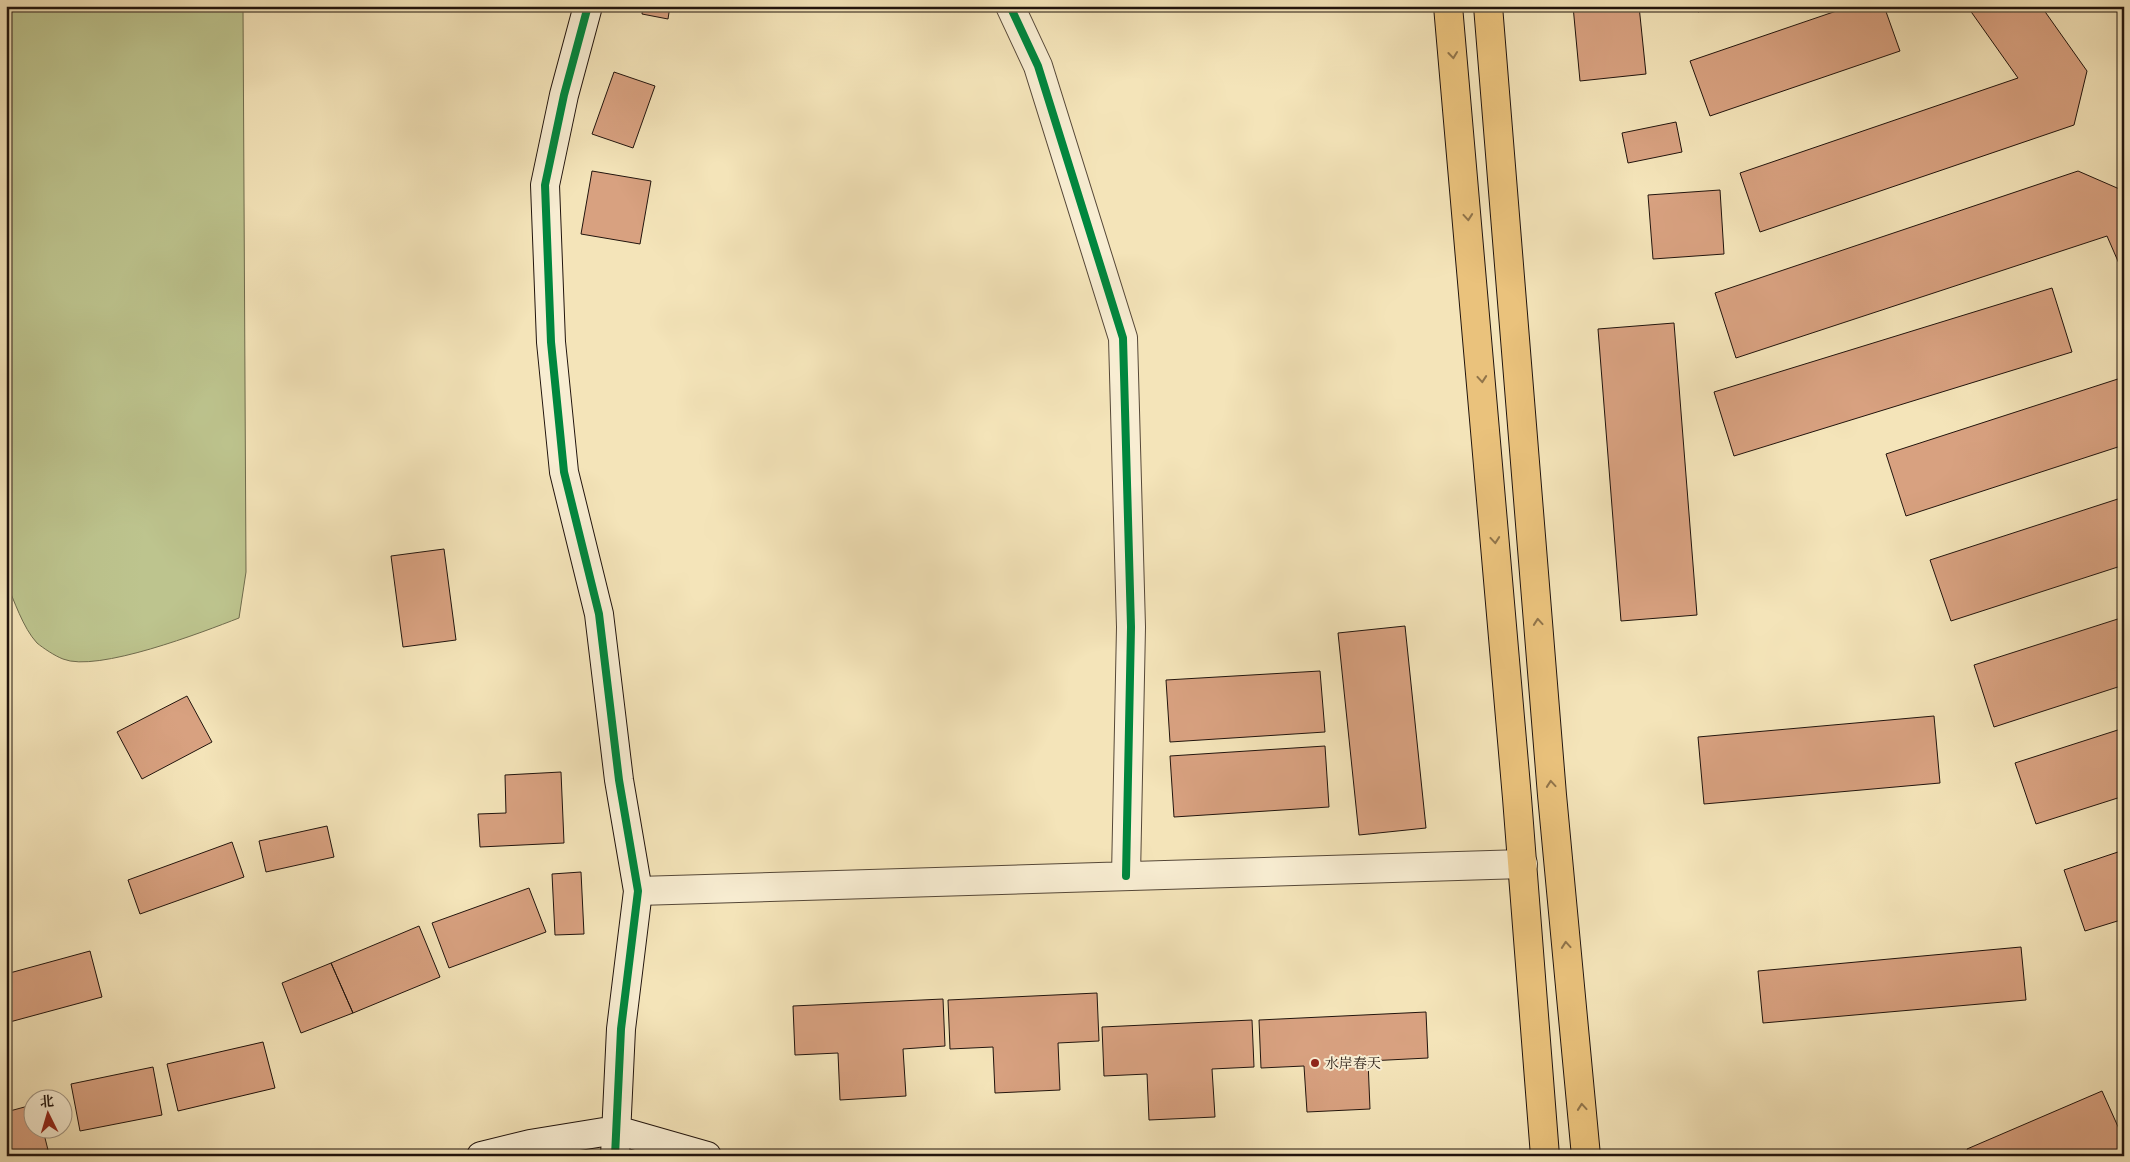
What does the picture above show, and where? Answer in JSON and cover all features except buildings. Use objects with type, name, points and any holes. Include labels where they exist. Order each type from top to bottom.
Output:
[{"type":"main road","points":[[1448,6],[1523,864],[1545,1156]]},
{"type":"main road","points":[[1488,6],[1552,795],[1586,1156]]},
{"type":"street","points":[[588,6],[564,95],[545,185],[551,342],[564,472],[599,614],[619,780],[638,891],[621,1029],[616,1143]]},
{"type":"street","points":[[1010,6],[1038,66],[1123,338],[1132,627],[1126,876]]},
{"type":"street","points":[[638,891],[1523,864]]},
{"type":"street","points":[[481,1156],[530,1144],[616,1143],[707,1156]]},
{"type":"green space","points":[[6,6],[243,6],[246,572],[239,618],[150,649],[100,660],[79,662],[63,659],[37,643],[23,622],[6,582]]},
{"type":"cycle path","points":[[588,6],[564,95],[545,185],[551,342],[564,472],[599,614],[619,780],[638,891],[621,1029],[615,1156]]},
{"type":"cycle path","points":[[1010,6],[1038,66],[1123,338],[1131,627],[1126,876]]},
{"type":"place","name":"水岸春天","points":[[1315,1063]]}]
